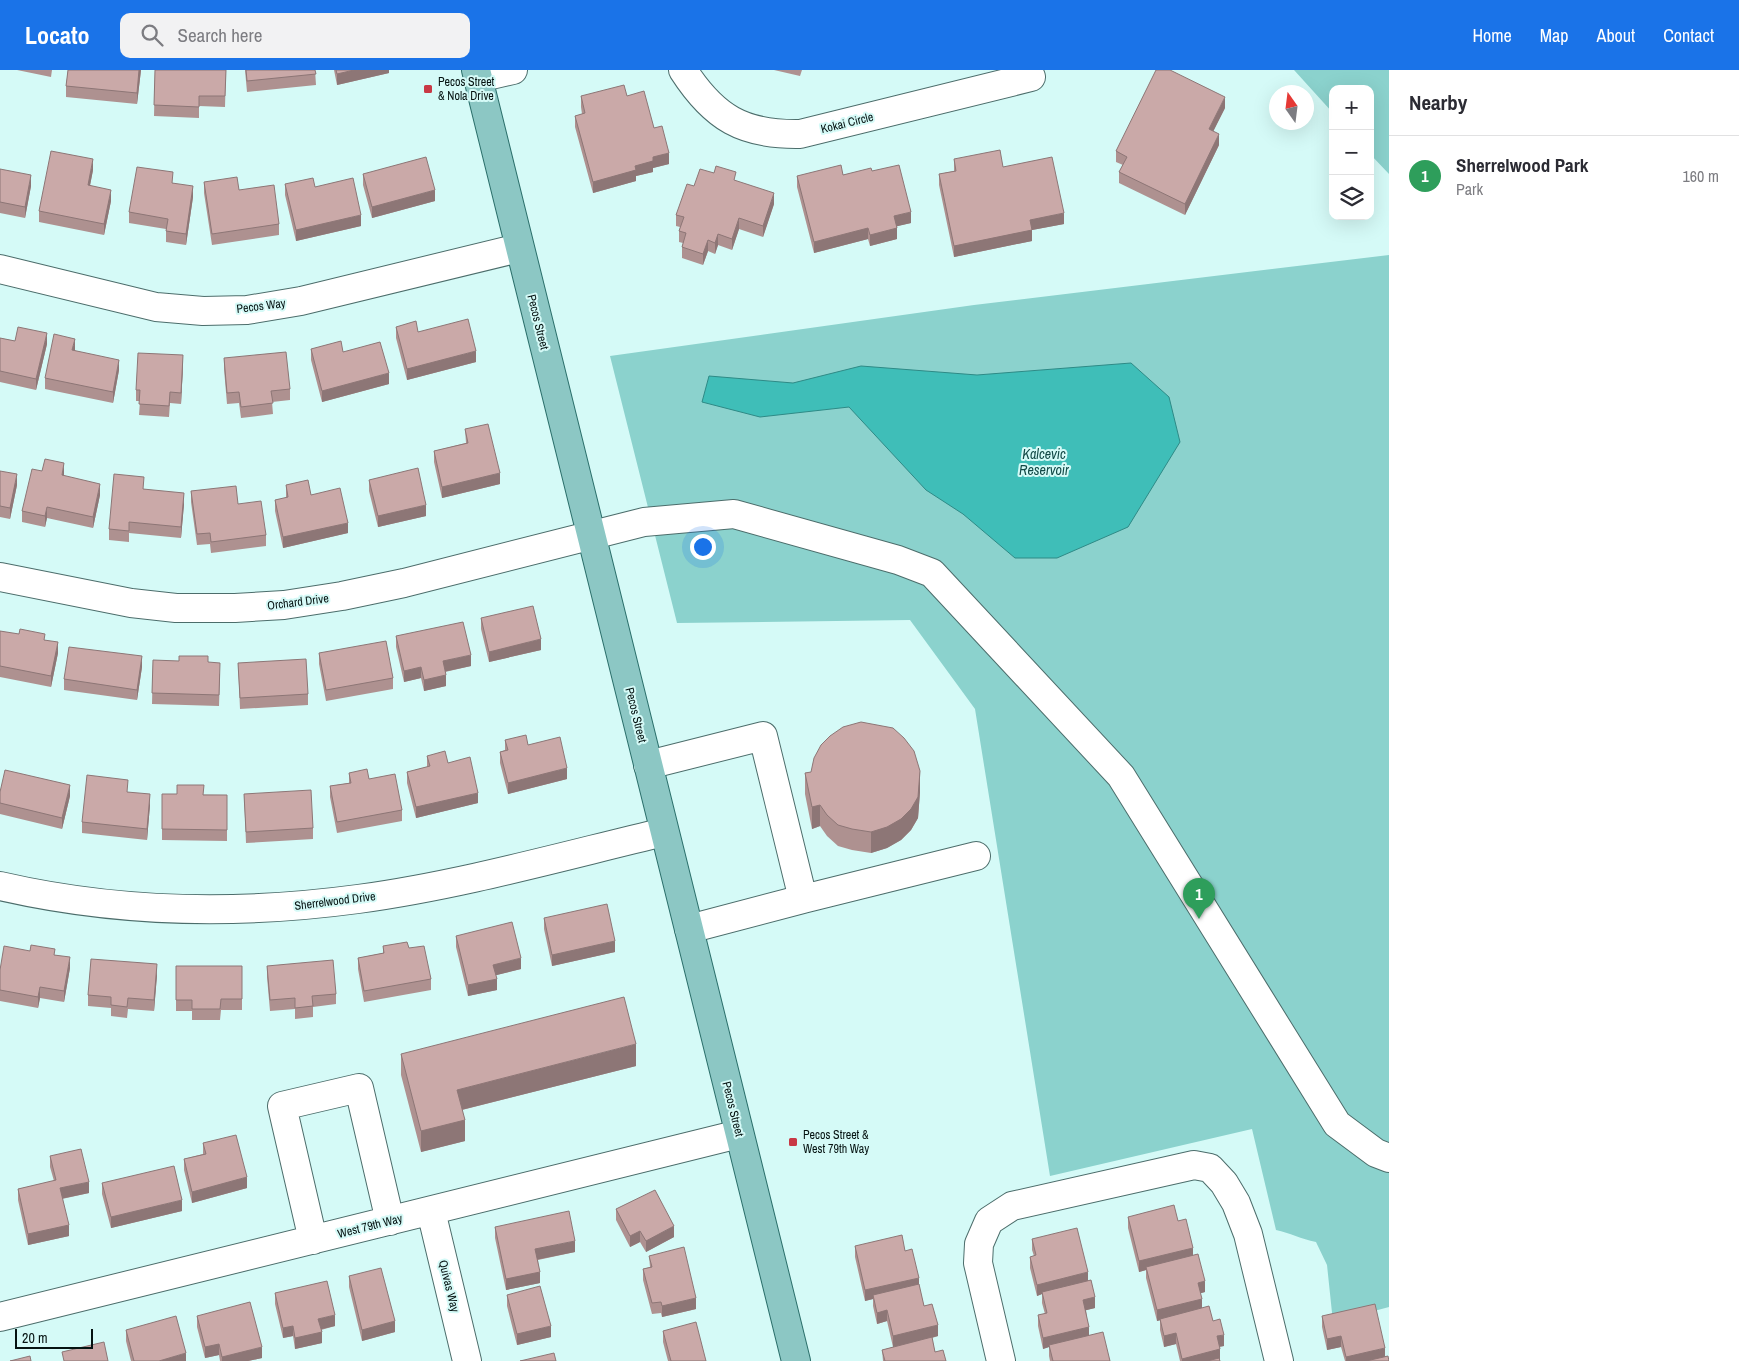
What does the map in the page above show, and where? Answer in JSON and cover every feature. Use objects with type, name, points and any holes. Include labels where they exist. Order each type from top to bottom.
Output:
[{"type":"main road","name":"Pecos Street","points":[[477,74],[796,1361]]},
{"type":"street","points":[[477,74],[513,70]]},
{"type":"street","name":"Kokai Circle","points":[[683,70],[703,98],[723,115],[748,128],[774,134],[800,134],[1031,77]]},
{"type":"street","name":"Pecos Way","points":[[0,269],[156,307],[203,311],[247,310],[301,301],[520,248]]},
{"type":"street","name":"Orchard Drive","points":[[0,577],[131,603],[176,608],[235,608],[284,605],[342,596],[404,583],[644,522],[734,514],[898,560],[932,573],[1121,776],[1337,1124],[1376,1153],[1389,1158]]},
{"type":"street","points":[[648,765],[763,736],[803,899]]},
{"type":"street","name":"Sherrelwood Drive","points":[[0,886],[65,899],[145,907],[216,910],[288,907],[359,899],[464,880],[664,832]]},
{"type":"street","points":[[689,929],[976,856]]},
{"type":"street","points":[[313,1240],[282,1106],[359,1088],[390,1221]]},
{"type":"street","name":"West 79th Way","points":[[0,1317],[740,1134]]},
{"type":"street","points":[[1001,1361],[978,1263],[979,1244],[989,1221],[1012,1206],[1194,1165],[1210,1168],[1224,1183],[1236,1203],[1248,1234],[1279,1361]]},
{"type":"street","name":"Quivas Way","points":[[431,1211],[467,1361]]},
{"type":"shaded area","points":[[1294,70],[1389,70],[1389,174],[1374,158],[1374,85],[1329,85],[1329,109],[1314,92],[1314,85],[1308,85]]},
{"type":"shaded area","points":[[1389,255],[1389,1307],[1333,1322],[1327,1265],[1316,1242],[1276,1230],[1252,1129],[1050,1176],[975,709],[910,620],[677,623],[610,356],[974,305]]},
{"type":"water","name":"Kalcevic Reservoir","points":[[1131,363],[1169,397],[1180,442],[1128,527],[1057,558],[1015,558],[963,514],[926,490],[849,407],[760,417],[702,402],[709,376],[793,383],[861,366],[977,375]]},
{"type":"building","points":[[68,70],[139,70],[137,93],[66,86]]},
{"type":"building","points":[[155,70],[226,70],[225,96],[199,96],[199,107],[154,105]]},
{"type":"building","points":[[246,70],[315,70],[316,74],[247,81]]},
{"type":"building","points":[[336,70],[354,70],[337,74]]},
{"type":"building","points":[[1156,70],[1170,70],[1225,97],[1209,129],[1219,134],[1185,204],[1119,172],[1127,157],[1116,151]]},
{"type":"building","points":[[624,85],[627,96],[644,91],[654,128],[662,126],[669,153],[653,157],[653,161],[635,166],[636,170],[593,182],[575,116],[585,113],[581,96]]},
{"type":"building","points":[[1000,150],[1003,167],[1052,157],[1064,213],[1030,220],[1032,230],[954,246],[939,174],[956,171],[954,159]]},
{"type":"building","points":[[51,151],[93,159],[88,185],[111,190],[104,224],[39,211]]},
{"type":"building","points":[[426,157],[435,190],[372,207],[363,174]]},
{"type":"building","points":[[841,165],[843,175],[871,168],[872,171],[899,165],[911,212],[894,216],[897,228],[870,235],[868,228],[814,242],[797,176]]},
{"type":"building","points":[[716,166],[736,172],[734,180],[774,193],[763,226],[739,218],[732,239],[718,234],[715,243],[708,240],[703,254],[682,247],[686,233],[679,231],[684,217],[676,215],[687,184],[694,186],[700,169],[714,173]]},
{"type":"building","points":[[137,167],[173,172],[172,183],[193,186],[186,234],[166,231],[168,219],[129,212]]},
{"type":"building","points":[[0,169],[31,175],[25,207],[0,202]]},
{"type":"building","points":[[237,177],[239,190],[274,185],[279,224],[212,234],[204,182]]},
{"type":"building","points":[[313,178],[315,187],[353,178],[361,215],[296,230],[285,184]]},
{"type":"building","points":[[468,319],[476,351],[407,369],[396,327],[416,321],[418,332]]},
{"type":"building","points":[[18,327],[47,333],[36,379],[0,371],[0,338],[15,341]]},
{"type":"building","points":[[54,334],[75,339],[72,350],[119,360],[113,392],[45,378]]},
{"type":"building","points":[[341,341],[343,352],[380,342],[389,373],[322,391],[311,349]]},
{"type":"building","points":[[286,352],[290,389],[271,391],[273,403],[241,407],[239,392],[227,393],[224,358]]},
{"type":"building","points":[[138,353],[183,355],[181,393],[170,392],[169,406],[139,404],[140,390],[136,390]]},
{"type":"building","points":[[488,424],[500,473],[442,487],[434,451],[468,443],[465,429]]},
{"type":"building","points":[[45,459],[64,463],[62,475],[100,484],[93,517],[47,507],[45,516],[22,511],[32,469],[42,471]]},
{"type":"building","points":[[418,468],[426,505],[378,516],[369,480]]},
{"type":"building","points":[[0,471],[17,474],[10,508],[0,506]]},
{"type":"building","points":[[114,474],[144,477],[143,489],[184,493],[181,527],[129,522],[129,531],[109,529]]},
{"type":"building","points":[[308,480],[311,495],[340,488],[348,523],[283,537],[275,500],[288,497],[286,485]]},
{"type":"building","points":[[236,486],[238,504],[261,501],[266,535],[211,542],[210,533],[197,534],[191,491]]},
{"type":"building","points":[[533,606],[541,639],[489,652],[481,618]]},
{"type":"building","points":[[463,622],[471,655],[443,661],[446,675],[424,680],[421,667],[404,671],[396,636]]},
{"type":"building","points":[[20,629],[45,634],[44,640],[58,642],[51,676],[0,666],[0,631],[19,634]]},
{"type":"building","points":[[386,641],[393,678],[326,690],[319,653]]},
{"type":"building","points":[[69,647],[142,656],[137,690],[64,679]]},
{"type":"building","points":[[179,656],[208,656],[208,662],[220,663],[219,695],[152,693],[153,660],[179,661]]},
{"type":"building","points":[[306,659],[308,694],[240,698],[238,663]]},
{"type":"building","points":[[861,722],[893,728],[914,751],[920,771],[918,797],[911,809],[901,819],[887,827],[871,832],[838,825],[820,805],[812,807],[805,773],[811,772],[814,758],[821,745],[830,736],[843,727]]},
{"type":"building","points":[[526,735],[528,745],[560,737],[567,768],[508,783],[500,752],[508,750],[505,740]]},
{"type":"building","points":[[445,751],[448,763],[470,757],[478,793],[416,807],[407,772],[430,766],[427,756]]},
{"type":"building","points":[[367,769],[369,779],[395,774],[402,810],[337,822],[330,786],[351,783],[349,773]]},
{"type":"building","points":[[5,770],[70,785],[62,818],[0,803],[0,792]]},
{"type":"building","points":[[87,775],[128,780],[127,792],[150,794],[147,829],[82,822]]},
{"type":"building","points":[[177,785],[204,785],[203,795],[227,795],[227,830],[162,829],[162,794],[177,794]]},
{"type":"building","points":[[311,790],[313,828],[246,832],[244,794]]},
{"type":"building","points":[[607,904],[615,941],[552,955],[544,918]]},
{"type":"building","points":[[512,922],[521,958],[493,965],[497,979],[468,985],[456,936]]},
{"type":"building","points":[[407,942],[409,948],[424,946],[431,979],[364,991],[358,958],[384,953],[383,946]]},
{"type":"building","points":[[31,945],[55,949],[54,955],[70,957],[64,991],[40,987],[38,997],[0,990],[0,970],[4,946],[30,951]]},
{"type":"building","points":[[91,959],[157,964],[154,1000],[128,998],[127,1007],[111,1005],[111,997],[88,995]]},
{"type":"building","points":[[333,960],[336,994],[312,996],[313,1006],[295,1008],[295,998],[270,1000],[267,966]]},
{"type":"building","points":[[176,966],[242,966],[242,999],[221,999],[220,1009],[192,1009],[192,1000],[176,1000]]},
{"type":"building","points":[[624,997],[636,1044],[457,1090],[465,1120],[421,1131],[401,1054]]},
{"type":"building","points":[[236,1135],[247,1177],[192,1192],[184,1159],[206,1154],[203,1143]]},
{"type":"building","points":[[81,1149],[89,1182],[60,1188],[69,1225],[28,1234],[18,1189],[56,1180],[50,1156]]},
{"type":"building","points":[[174,1166],[182,1200],[111,1217],[102,1183]]},
{"type":"building","points":[[655,1190],[674,1226],[646,1241],[640,1231],[630,1236],[616,1209]]},
{"type":"building","points":[[1174,1205],[1178,1221],[1186,1219],[1193,1248],[1139,1261],[1128,1217]]},
{"type":"building","points":[[569,1211],[575,1241],[535,1249],[540,1272],[506,1279],[495,1227]]},
{"type":"building","points":[[1077,1228],[1088,1272],[1037,1285],[1030,1257],[1036,1255],[1032,1239]]},
{"type":"building","points":[[902,1235],[905,1251],[912,1249],[919,1278],[865,1290],[855,1246]]},
{"type":"building","points":[[684,1247],[696,1298],[662,1306],[661,1302],[652,1303],[643,1269],[652,1267],[649,1256]]},
{"type":"building","points":[[1198,1254],[1205,1281],[1198,1283],[1202,1299],[1157,1310],[1146,1267]]},
{"type":"building","points":[[381,1268],[395,1321],[362,1330],[349,1276]]},
{"type":"building","points":[[1091,1280],[1095,1297],[1083,1300],[1089,1327],[1043,1338],[1038,1315],[1047,1313],[1042,1292]]},
{"type":"building","points":[[327,1281],[335,1315],[318,1319],[322,1332],[295,1338],[293,1326],[283,1328],[275,1293]]},
{"type":"building","points":[[919,1284],[924,1306],[932,1304],[938,1325],[893,1336],[887,1310],[877,1313],[873,1295]]},
{"type":"building","points":[[540,1286],[551,1326],[517,1334],[507,1295]]},
{"type":"building","points":[[250,1302],[262,1347],[222,1357],[219,1344],[205,1347],[197,1316]]},
{"type":"building","points":[[1375,1304],[1385,1348],[1346,1357],[1341,1336],[1327,1339],[1322,1316]]},
{"type":"building","points":[[1209,1306],[1213,1321],[1220,1319],[1224,1335],[1217,1336],[1220,1349],[1182,1359],[1176,1333],[1164,1336],[1160,1319]]},
{"type":"building","points":[[176,1316],[186,1353],[159,1361],[134,1361],[126,1330]]},
{"type":"building","points":[[696,1322],[706,1361],[671,1361],[663,1331]]},
{"type":"building","points":[[1103,1332],[1110,1361],[1053,1361],[1049,1345]]},
{"type":"building","points":[[932,1337],[935,1352],[943,1350],[946,1361],[885,1361],[882,1350]]},
{"type":"building","points":[[104,1342],[108,1361],[64,1361],[62,1352]]},
{"type":"building","points":[[554,1353],[556,1361],[520,1361]]},
{"type":"building","points":[[30,1356],[31,1361],[10,1361]]},
{"type":"building","points":[[1388,1356],[1389,1361],[1366,1361]]},
{"type":"building","points":[[1219,1358],[1220,1361],[1207,1361]]},
{"type":"place","name":"Pecos Street & Nola Drive","points":[[428,89]]},
{"type":"place","name":"Sherrelwood Park","points":[[1199,919]]},
{"type":"place","name":"Pecos Street & West 79th Way","points":[[793,1142]]}]
